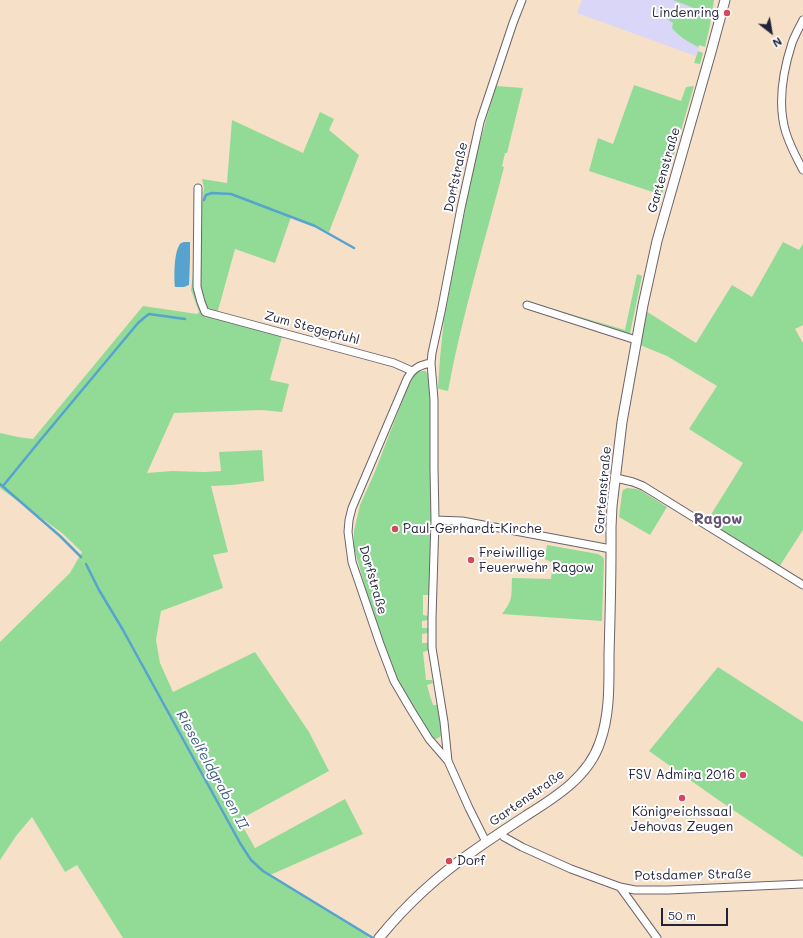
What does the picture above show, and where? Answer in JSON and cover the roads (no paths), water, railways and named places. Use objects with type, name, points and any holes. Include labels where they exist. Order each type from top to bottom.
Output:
[{"type":"street","name":"Dorfstraße","points":[[486,842],[468,808],[448,761],[432,648],[435,520],[434,400],[431,363],[480,122],[522,0]]},
{"type":"street","name":"Gartenstraße","points":[[380,936],[404,908],[457,863],[571,784],[589,764],[600,743],[604,731],[608,702],[612,506],[622,422],[636,340],[657,241],[725,0]]},
{"type":"street","points":[[803,20],[793,41],[782,80],[781,97],[786,134],[803,170]]},
{"type":"street","name":"Zum Stegepfuhl","points":[[198,188],[197,287],[205,312],[394,363],[412,371]]},
{"type":"street","points":[[527,305],[636,340]]},
{"type":"street","points":[[412,371],[423,364],[431,363]]},
{"type":"street","name":"Dorfstraße","points":[[412,371],[407,379],[352,508],[348,520],[348,532],[352,562],[394,681],[428,739],[448,761]]},
{"type":"street","points":[[616,478],[643,486],[803,585]]},
{"type":"street","points":[[435,520],[462,521],[611,549]]},
{"type":"street","name":"Potsdamer Straße","points":[[500,832],[504,837],[522,847],[571,869],[620,887],[635,890],[803,884]]},
{"type":"street","points":[[620,887],[657,938]]},
{"type":"water","points":[[190,242],[189,285],[184,287],[175,287],[175,260],[177,249],[181,243]]},
{"type":"waterway","points":[[204,200],[206,195],[212,193],[231,194],[315,226],[354,248]]},
{"type":"waterway","points":[[3,486],[138,323],[149,314],[185,319]]},
{"type":"waterway","name":"Rieselfeldgraben II","points":[[0,484],[60,536],[81,557]]},
{"type":"waterway","name":"Rieselfeldgraben II","points":[[86,564],[240,843],[251,860],[263,871],[373,938]]},
{"type":"place","name":"Lindenring","points":[[727,13]]},
{"type":"place","name":"Paul-Gerhardt-Kirche","points":[[395,529]]},
{"type":"place","name":"Freiwillige Feuerwehr Ragow","points":[[471,560]]},
{"type":"place","name":"FSV Admira 2016","points":[[743,775]]},
{"type":"place","name":"Königreichssaal Jehovas Zeugen","points":[[682,798]]},
{"type":"place","name":"Dorf","points":[[449,861]]},
{"type":"district","name":"Ragow","points":[[718,519]]}]
